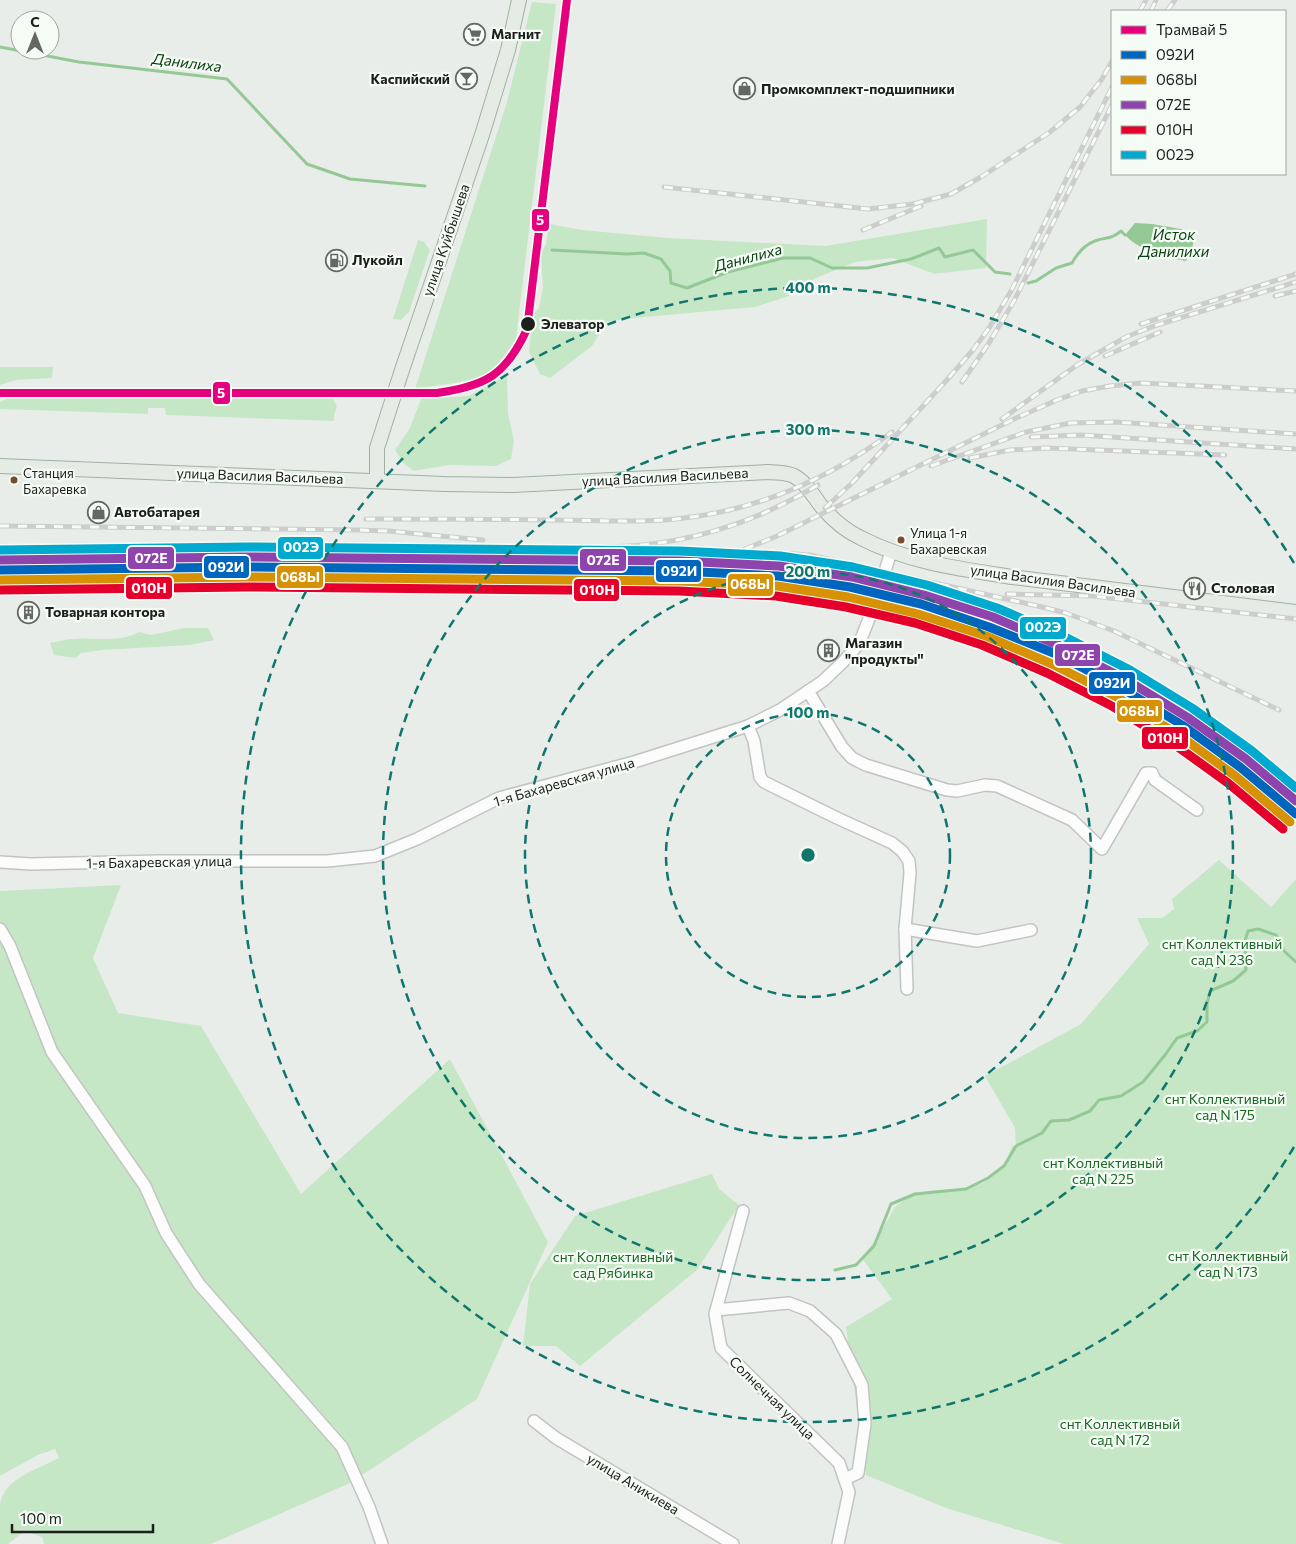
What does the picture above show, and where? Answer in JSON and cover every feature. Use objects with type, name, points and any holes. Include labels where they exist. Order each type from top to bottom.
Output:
[{"type":"main road","name":"улица Куйбышева","points":[[378,481],[377,448],[482,136],[508,50],[519,0]]},
{"type":"main road","name":"улица Василия Васильева","points":[[0,466],[513,485],[768,472],[786,473],[796,477],[805,484],[824,508],[846,529],[891,552],[1012,578],[1296,612]]},
{"type":"street","name":"1-я Бахаревская улица","points":[[0,862],[31,864],[159,861],[327,861],[375,856],[417,839],[500,798],[634,762],[748,726],[780,710],[836,670],[850,655],[861,639],[876,601],[891,552]]},
{"type":"street","points":[[808,691],[842,747],[852,758],[866,765],[947,790],[957,791],[985,785],[998,786],[1072,820],[1102,849],[1146,773],[1152,773],[1155,780],[1197,810]]},
{"type":"street","points":[[748,726],[754,741],[760,777],[764,782],[892,843],[902,851],[909,861],[905,929],[908,989]]},
{"type":"street","points":[[0,928],[10,946],[52,1052],[145,1186],[166,1233],[199,1284],[342,1447],[369,1506],[382,1544]]},
{"type":"street","points":[[905,929],[977,941],[1031,930]]},
{"type":"street","points":[[743,1211],[716,1310],[789,1303],[810,1311],[836,1334],[862,1385],[865,1424],[858,1473],[845,1479],[849,1492],[838,1544]]},
{"type":"street","name":"Солнечная улица","points":[[716,1310],[715,1314],[721,1348],[839,1463],[845,1479]]},
{"type":"street","name":"улица Аникиева","points":[[534,1421],[556,1438],[733,1544]]},
{"type":"green space","points":[[532,2],[556,4],[516,339],[498,364],[484,375],[461,382],[415,389],[507,102]]},
{"type":"green space","points":[[987,219],[986,268],[934,274],[893,258],[855,262],[814,279],[798,293],[755,307],[607,322],[592,346],[550,378],[540,374],[529,352],[533,314],[539,308],[543,287],[541,254],[546,244],[549,224],[582,230],[668,238],[825,246]]},
{"type":"green space","points":[[418,240],[424,242],[430,250],[409,312],[401,320],[393,319]]},
{"type":"green space","points":[[0,367],[53,367],[52,378],[16,380],[0,385]]},
{"type":"green space","points":[[507,375],[508,413],[514,441],[511,459],[496,466],[449,465],[414,471],[403,463],[395,450],[410,428],[421,399],[469,396]]},
{"type":"green space","points":[[12,396],[331,396],[337,406],[334,421],[166,415],[165,408],[148,408],[148,414],[0,409],[0,402]]},
{"type":"green space","points":[[184,628],[208,628],[214,640],[190,645],[102,650],[81,653],[76,658],[54,655],[50,643],[70,639],[115,639],[139,632],[151,635]]},
{"type":"green space","points":[[1219,860],[1271,907],[1296,879],[1296,1544],[1064,1544],[946,1508],[866,1475],[846,1327],[892,1299],[862,1258],[880,1233],[895,1207],[911,1195],[927,1191],[958,1189],[983,1183],[1004,1168],[1012,1146],[1016,1146],[1015,1128],[985,1076],[1081,1024],[1149,944],[1137,918],[1162,918],[1174,909],[1172,899]]},
{"type":"green space","points":[[121,885],[93,958],[118,1013],[201,1026],[301,1194],[450,1059],[548,1242],[477,1399],[350,1483],[211,1544],[44,1544],[42,1537],[25,1531],[8,1544],[0,1544],[0,1505],[8,1488],[23,1476],[59,1458],[55,1449],[38,1455],[0,1476],[0,891]]},
{"type":"green space","name":"снт Коллективный сад Рябинка","points":[[712,1174],[719,1189],[739,1205],[697,1270],[580,1366],[556,1346],[523,1346],[530,1284],[575,1216]]},
{"type":"water","name":"Исток Данилихи","points":[[1135,223],[1181,229],[1194,240],[1191,253],[1186,261],[1170,258],[1137,245],[1125,235]]},
{"type":"waterway","name":"Данилиха","points":[[0,47],[79,62],[227,79],[307,164],[350,179],[425,186]]},
{"type":"waterway","name":"Данилиха","points":[[1028,283],[1036,281],[1056,268],[1072,263],[1081,250],[1091,243],[1111,237],[1121,231],[1125,235]]},
{"type":"waterway","name":"Данилиха","points":[[552,250],[627,254],[644,253],[661,259],[670,271],[671,283],[687,288],[728,272],[783,258],[810,258],[832,268],[867,268],[911,259],[939,248],[945,257],[973,250],[995,272],[1010,274]]},
{"type":"waterway","points":[[835,1270],[856,1265],[874,1246],[891,1204],[915,1194],[966,1189],[988,1178],[1004,1166],[1016,1146],[1042,1133],[1051,1121],[1069,1120],[1090,1111],[1099,1100],[1121,1096],[1143,1082],[1177,1038],[1197,1031],[1207,1022],[1207,1004],[1210,991],[1233,981],[1246,970],[1245,941],[1248,931],[1258,929],[1276,935],[1284,951],[1296,962]]},
{"type":"railway","points":[[1141,10],[1146,0]]},
{"type":"railway","points":[[1151,10],[1156,0]]},
{"type":"railway","points":[[1168,10],[1175,0]]},
{"type":"railway","points":[[664,187],[868,209],[913,204],[951,194],[981,177],[1050,132],[1080,107],[1102,79],[1111,63]]},
{"type":"railway","points":[[825,508],[852,483],[946,381],[989,328],[1011,291],[1111,89]]},
{"type":"railway","points":[[962,382],[989,343],[1014,301],[1111,107]]},
{"type":"railway","points":[[863,230],[921,206]]},
{"type":"railway","points":[[1141,324],[1296,274]]},
{"type":"railway","points":[[1002,419],[1077,365],[1126,337],[1154,326],[1296,282]]},
{"type":"railway","points":[[1275,296],[1296,291]]},
{"type":"railway","points":[[1105,356],[1160,332]]},
{"type":"railway","points":[[745,549],[777,536],[1014,419],[1082,391],[1141,383],[1296,391]]},
{"type":"railway","points":[[931,466],[1026,432],[1071,423],[1116,422],[1296,434]]},
{"type":"railway","points":[[366,519],[640,521],[692,517],[746,506],[797,487],[822,476],[892,432]]},
{"type":"railway","points":[[1031,437],[1081,435],[1296,449]]},
{"type":"railway","points":[[970,458],[1010,450],[1046,448],[1225,455]]},
{"type":"railway","points":[[604,547],[661,543],[715,531],[767,511],[818,485]]},
{"type":"railway","points":[[0,526],[357,530],[483,540]]},
{"type":"railway","points":[[638,562],[678,561],[765,552],[810,555],[1042,607],[1066,613],[1114,631],[1279,710]]},
{"type":"railway","points":[[1007,594],[1093,596],[1296,619]]},
{"type":"tram line","name":"5","points":[[0,393],[437,393],[469,387],[492,376],[511,357],[527,329],[567,0]]},
{"type":"transit line","name":"002Э","points":[[0,550],[246,547],[680,551],[780,556],[853,567],[927,585],[997,608],[1065,637],[1130,670],[1192,708],[1252,751],[1296,788]]},
{"type":"transit line","name":"072Е","points":[[0,560],[246,557],[680,561],[779,566],[852,577],[924,595],[993,617],[1060,646],[1125,679],[1187,717],[1246,759],[1296,801]]},
{"type":"transit line","name":"092И","points":[[0,570],[246,567],[680,571],[778,576],[850,587],[921,604],[989,627],[1056,654],[1120,687],[1182,725],[1240,767],[1296,814]]},
{"type":"transit line","name":"068Ы","points":[[0,580],[246,577],[680,581],[777,586],[848,597],[918,614],[986,636],[1052,664],[1115,696],[1176,733],[1234,775],[1290,822]]},
{"type":"transit line","name":"010Н","points":[[0,590],[246,587],[679,591],[776,596],[846,607],[915,623],[982,645],[1047,673],[1110,705],[1171,742],[1228,783],[1283,829]]},
{"type":"place","name":"Магнит","points":[[475,34]]},
{"type":"place","name":"Каспийский","points":[[466,79]]},
{"type":"place","name":"Промкомплект-подшипники","points":[[745,89]]},
{"type":"place","name":"Лукойл","points":[[336,260]]},
{"type":"place","name":"Элеватор","points":[[528,324]]},
{"type":"place","name":"Станция Бахаревка","points":[[14,480]]},
{"type":"place","name":"Автобатарея","points":[[98,512]]},
{"type":"place","name":"Улица 1-я Бахаревская","points":[[901,540]]},
{"type":"place","name":"Столовая","points":[[1195,588]]},
{"type":"place","name":"Товарная контора","points":[[29,612]]},
{"type":"place","name":"Магазин \"продукты\"","points":[[829,651]]},
{"type":"park label","name":"снт Коллективный сад N 236","points":[[1222,952]]},
{"type":"park label","name":"снт Коллективный сад N 175","points":[[1225,1108]]},
{"type":"park label","name":"снт Коллективный сад N 225","points":[[1103,1172]]},
{"type":"park label","name":"снт Коллективный сад N 173","points":[[1228,1264]]},
{"type":"park label","name":"снт Коллективный сад N 172","points":[[1120,1432]]}]
